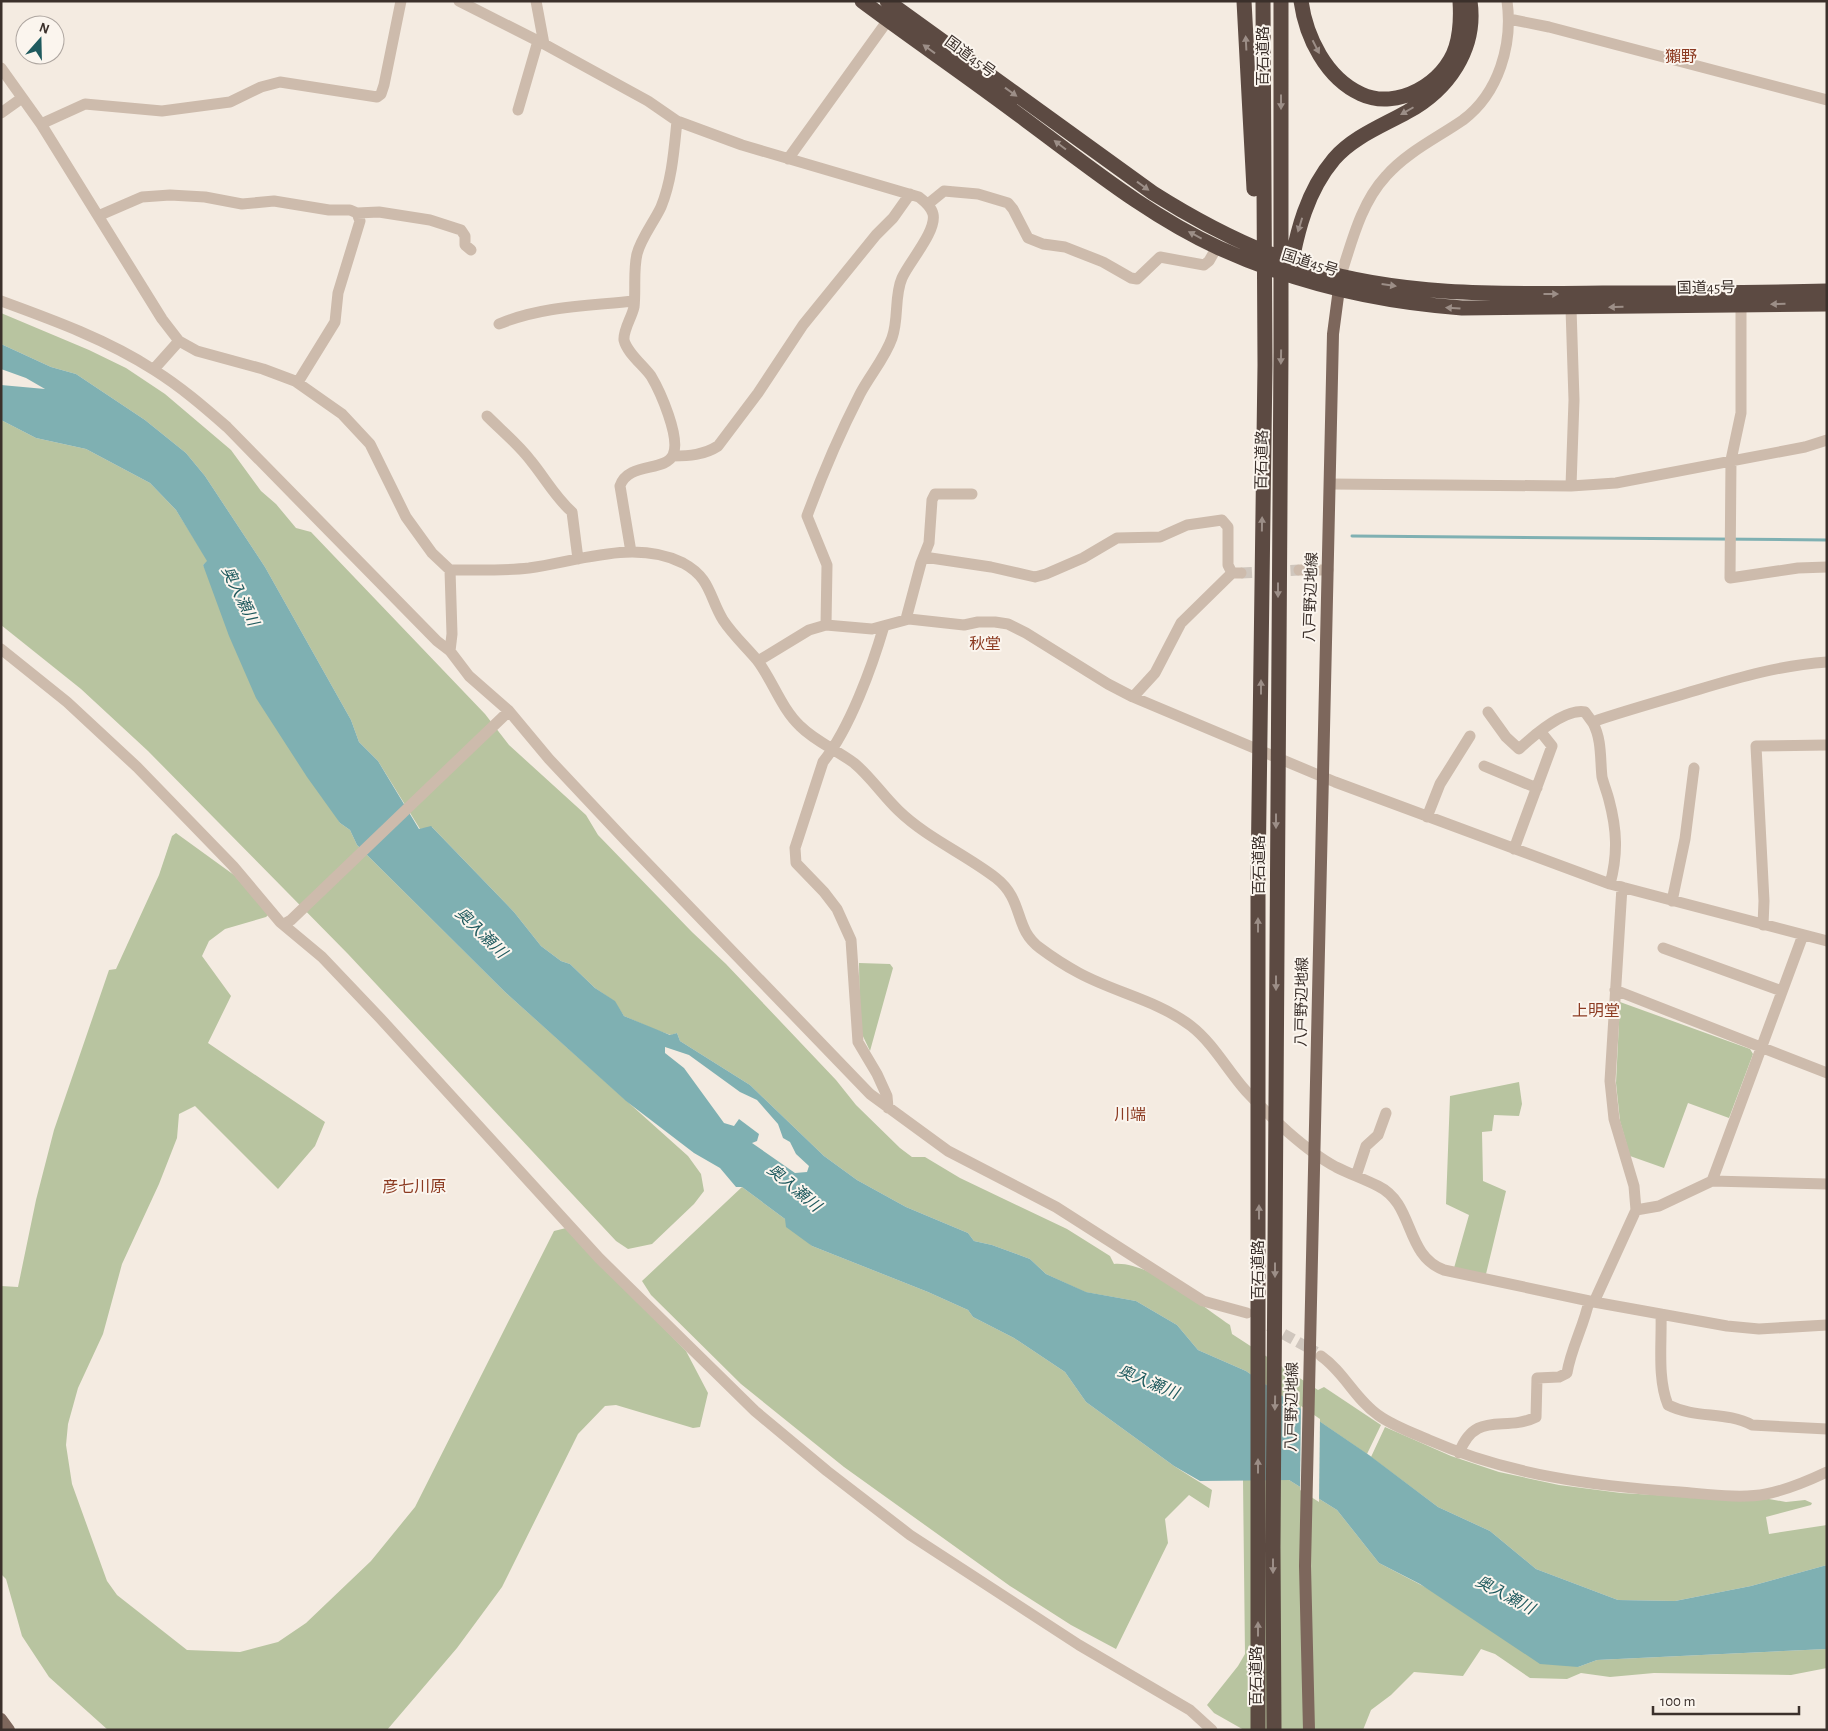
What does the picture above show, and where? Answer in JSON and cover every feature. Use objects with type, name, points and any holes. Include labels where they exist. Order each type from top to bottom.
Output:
[{"type":"highway","name":"国道45号","points":[[862,1],[893,8],[1185,214],[1250,245],[1310,268],[1339,282],[1426,306],[1462,308],[1827,304]]},
{"type":"highway","points":[[1244,1],[1260,232]]},
{"type":"highway","name":"百石道路","points":[[1258,1730],[1258,1079],[1265,365],[1260,232],[1262,1]]},
{"type":"highway","name":"百石道路","points":[[1274,1730],[1272,1548],[1275,1354],[1277,742],[1281,321],[1288,242],[1281,1]]},
{"type":"highway","points":[[1301,1],[1307,30],[1322,60],[1339,79],[1361,94],[1385,99],[1401,97],[1425,87],[1443,71],[1456,48],[1461,21],[1460,1]]},
{"type":"highway","points":[[1288,242],[1318,181],[1336,158],[1378,126],[1408,112],[1435,94],[1454,71],[1467,46],[1473,18],[1470,1]]},
{"type":"highway","name":"国道45号","points":[[893,8],[1145,206],[1217,247],[1308,282],[1339,282],[1463,292],[1557,294],[1827,291]]},
{"type":"main road","name":"八戸野辺地線","points":[[1309,1730],[1305,1566],[1333,334],[1339,282]]},
{"type":"main road","points":[[1,1719],[8,1730]]},
{"type":"street","points":[[41,124],[85,104],[162,111],[230,102],[261,87],[280,82],[377,97],[381,94],[384,85],[402,1]]},
{"type":"street","points":[[459,1],[541,42],[648,100],[677,121],[788,159],[823,167],[910,194],[919,197],[928,204],[933,214],[932,223],[926,239],[913,256],[901,280],[892,338],[861,393],[843,430],[808,516],[827,565],[826,625]]},
{"type":"street","points":[[518,110],[541,42],[536,1]]},
{"type":"street","points":[[1339,282],[1359,219],[1375,189],[1401,162],[1464,119],[1486,96],[1499,72],[1506,48],[1509,19],[1507,1]]},
{"type":"street","points":[[788,159],[893,8]]},
{"type":"street","points":[[1509,19],[1549,27],[1827,100]]},
{"type":"street","points":[[1,68],[41,124],[162,319],[178,341],[197,351],[263,369],[298,382],[342,414],[370,444],[406,517],[432,553],[450,570],[529,568],[630,552],[653,552],[683,564],[698,574],[710,588],[717,611],[729,630],[758,661],[788,713],[817,741],[853,763],[900,812],[996,878],[1011,892],[1016,901],[1022,927],[1028,937],[1038,946],[1080,974],[1148,1000],[1194,1028],[1248,1093],[1273,1116],[1334,1166],[1382,1188],[1394,1197],[1401,1208],[1422,1255],[1432,1266],[1592,1301],[1726,1326],[1759,1329],[1827,1325]]},
{"type":"street","points":[[1,113],[22,98]]},
{"type":"street","points":[[673,456],[673,428],[658,389],[627,346],[624,338],[634,302],[637,254],[661,206],[668,184],[677,121]]},
{"type":"street","points":[[928,204],[944,191],[999,199],[1013,209],[1028,238],[1043,244],[1065,247],[1137,279],[1160,257],[1204,265],[1209,261],[1217,247]]},
{"type":"street","points":[[98,216],[142,197],[170,194],[205,197],[242,204],[274,202],[329,210],[350,210],[357,213],[379,212],[430,220],[461,230],[465,236],[465,245],[470,250]]},
{"type":"street","points":[[630,552],[620,486],[623,478],[668,460],[673,456],[688,456],[709,452],[718,446],[758,393],[803,325],[876,235],[893,218],[910,194]]},
{"type":"street","points":[[298,382],[335,322],[338,293],[360,221],[357,213]]},
{"type":"street","points":[[1,301],[92,338],[154,369],[191,395],[226,426],[437,642],[450,651],[470,676],[627,842],[870,1094],[948,1151],[1056,1207],[1203,1301],[1247,1313]]},
{"type":"street","points":[[498,324],[522,314],[552,309],[634,302]]},
{"type":"street","points":[[1741,305],[1741,413],[1731,460],[1730,578],[1798,568],[1827,567]]},
{"type":"street","points":[[1571,308],[1574,400],[1571,486]]},
{"type":"street","points":[[154,369],[178,341]]},
{"type":"street","points":[[487,416],[513,439],[532,462],[556,498],[572,512],[578,559]]},
{"type":"street","points":[[1330,484],[1571,486],[1616,483],[1805,447],[1827,440]]},
{"type":"street","points":[[906,619],[929,543],[932,500],[935,494],[972,494]]},
{"type":"street","points":[[924,558],[991,567],[1035,577],[1083,558],[1117,538],[1160,537],[1186,525],[1215,519],[1222,520],[1228,527],[1228,565],[1237,573],[1181,623],[1155,673],[1133,697]]},
{"type":"street","points":[[450,570],[452,634],[450,651]]},
{"type":"street","points":[[1299,570],[1328,570]]},
{"type":"street","points":[[758,661],[809,630],[826,625],[861,629],[884,626],[906,619],[964,625],[978,622],[1008,624],[1133,697],[1427,817],[1610,884],[1827,941]]},
{"type":"street","points":[[884,626],[870,668],[832,750],[823,762],[799,830],[795,848],[796,863],[824,892],[847,927],[851,940],[858,1042],[877,1074],[887,1096],[888,1108]]},
{"type":"street","points":[[1,649],[67,702],[137,767],[380,1018],[600,1258],[755,1411],[827,1471],[910,1534],[1079,1645],[1190,1710],[1212,1730]]},
{"type":"street","points":[[1593,724],[1598,720],[1644,704],[1720,682],[1782,667],[1827,662]]},
{"type":"street","points":[[1488,712],[1506,737],[1519,749],[1540,731],[1580,711],[1584,712],[1593,724],[1600,747],[1602,777],[1615,827],[1617,860],[1610,884]]},
{"type":"street","points":[[287,922],[506,713]]},
{"type":"street","points":[[1514,849],[1552,746],[1540,731]]},
{"type":"street","points":[[1427,817],[1440,784],[1470,736]]},
{"type":"street","points":[[1764,924],[1756,746],[1827,745]]},
{"type":"street","points":[[1484,766],[1537,788]]},
{"type":"street","points":[[1672,901],[1685,839],[1694,768]]},
{"type":"street","points":[[1460,1453],[1465,1438],[1474,1430],[1536,1417],[1537,1378],[1559,1377],[1567,1373],[1570,1353],[1592,1301],[1636,1210],[1634,1186],[1614,1119],[1610,1081],[1622,887]]},
{"type":"street","points":[[1712,1181],[1802,935]]},
{"type":"street","points":[[1664,948],[1782,991]]},
{"type":"street","points":[[1615,990],[1756,1043],[1761,1048],[1827,1073]]},
{"type":"street","points":[[1356,1176],[1366,1146],[1378,1135],[1386,1113]]},
{"type":"street","points":[[1636,1210],[1659,1206],[1712,1181],[1827,1184]]},
{"type":"street","points":[[1661,1314],[1662,1373],[1664,1395],[1668,1404],[1696,1415],[1741,1419],[1752,1425],[1827,1429]]},
{"type":"street","points":[[1322,1356],[1336,1366],[1345,1382],[1378,1415],[1460,1453],[1502,1467],[1581,1483],[1706,1494],[1764,1495],[1781,1491],[1827,1472]]},
{"type":"green space","points":[[1,313],[89,350],[126,368],[165,394],[231,450],[261,491],[276,504],[296,528],[311,532],[485,714],[509,745],[586,815],[598,835],[692,932],[726,964],[836,1080],[856,1105],[900,1148],[912,1157],[925,1157],[960,1178],[1067,1229],[1110,1256],[1114,1264],[1128,1265],[1143,1270],[1175,1286],[1230,1325],[1232,1334],[1318,1390],[1324,1387],[1381,1425],[1367,1454],[1246,1371],[1198,1350],[1177,1325],[1136,1301],[1085,1292],[1046,1274],[1030,1259],[992,1245],[974,1241],[968,1233],[906,1207],[857,1180],[824,1156],[750,1085],[680,1041],[677,1033],[671,1035],[624,1016],[614,1001],[595,988],[570,964],[561,961],[541,946],[514,912],[432,827],[420,829],[378,761],[359,742],[351,720],[265,567],[205,476],[186,453],[145,420],[76,374],[51,367],[1,344]]},
{"type":"green space","points":[[1,420],[36,438],[86,449],[150,483],[176,510],[208,561],[203,565],[340,823],[350,830],[357,845],[505,992],[688,1156],[701,1174],[704,1191],[694,1204],[652,1244],[628,1249],[616,1241],[348,954],[148,751],[81,689],[1,625]]},
{"type":"green space","points":[[176,833],[234,875],[269,914],[266,917],[225,929],[209,941],[202,956],[231,996],[208,1043],[325,1122],[315,1146],[278,1189],[195,1106],[179,1114],[177,1138],[159,1184],[122,1264],[103,1334],[78,1388],[68,1424],[66,1445],[72,1484],[107,1581],[117,1595],[187,1650],[240,1652],[278,1642],[306,1623],[371,1561],[415,1507],[554,1231],[566,1228],[686,1351],[708,1393],[700,1427],[693,1428],[616,1405],[605,1406],[578,1434],[502,1587],[457,1648],[387,1730],[108,1730],[49,1677],[22,1636],[6,1579],[1,1574],[1,1286],[18,1287],[36,1200],[54,1130],[109,970],[116,969],[159,875],[172,836]]},
{"type":"green space","points":[[859,963],[890,964],[893,968],[870,1051],[860,1030]]},
{"type":"green space","points":[[1620,1002],[1750,1049],[1753,1054],[1729,1118],[1688,1103],[1664,1168],[1630,1156],[1620,1121],[1616,1083]]},
{"type":"green space","points":[[1519,1082],[1522,1104],[1519,1116],[1494,1115],[1492,1131],[1482,1132],[1483,1181],[1506,1191],[1486,1274],[1454,1268],[1469,1215],[1446,1204],[1450,1096]]},
{"type":"green space","points":[[742,1187],[785,1219],[812,1246],[968,1310],[973,1317],[1014,1338],[1065,1372],[1086,1402],[1174,1466],[1212,1490],[1209,1508],[1189,1495],[1165,1519],[1168,1543],[1116,1649],[1071,1625],[1010,1586],[844,1467],[741,1384],[651,1295],[642,1281]]},
{"type":"green space","points":[[1385,1427],[1451,1456],[1499,1472],[1559,1485],[1621,1493],[1741,1500],[1769,1499],[1786,1502],[1805,1500],[1812,1503],[1811,1505],[1766,1517],[1769,1534],[1827,1525],[1827,1565],[1751,1586],[1675,1601],[1618,1600],[1536,1569],[1490,1531],[1438,1507],[1371,1457]]},
{"type":"green space","points":[[1243,1480],[1289,1480],[1337,1510],[1379,1563],[1578,1667],[1597,1660],[1827,1649],[1827,1668],[1791,1675],[1654,1673],[1610,1677],[1581,1673],[1567,1679],[1530,1678],[1495,1654],[1481,1649],[1463,1676],[1414,1672],[1391,1695],[1371,1710],[1363,1730],[1244,1730],[1214,1713],[1207,1705],[1238,1666],[1245,1654]]},
{"type":"water","name":"奥入瀬川","points":[[1,344],[51,367],[76,374],[145,420],[186,453],[205,476],[265,567],[351,720],[359,742],[378,761],[419,829],[431,826],[514,912],[541,946],[561,961],[570,964],[595,988],[615,1001],[624,1016],[670,1035],[677,1033],[680,1041],[750,1085],[824,1156],[857,1180],[906,1207],[968,1233],[974,1241],[992,1245],[1030,1259],[1046,1274],[1086,1292],[1136,1301],[1177,1325],[1198,1350],[1246,1371],[1369,1455],[1438,1507],[1490,1531],[1536,1569],[1618,1600],[1675,1601],[1751,1586],[1827,1565],[1827,1649],[1597,1660],[1578,1667],[1540,1664],[1420,1584],[1379,1563],[1337,1510],[1289,1480],[1200,1481],[1174,1466],[1086,1402],[1065,1372],[1014,1338],[973,1317],[968,1310],[812,1246],[786,1227],[785,1219],[742,1187],[736,1187],[720,1168],[694,1153],[626,1101],[505,992],[357,845],[350,830],[340,823],[307,777],[256,698],[229,636],[203,565],[207,561],[176,510],[150,483],[86,449],[36,438],[1,420],[1,385],[45,389],[26,378],[1,369]],"holes":[[[665,1047],[689,1055],[740,1092],[757,1100],[778,1124],[783,1138],[790,1142],[796,1154],[809,1166],[807,1172],[795,1173],[752,1143],[757,1141],[759,1134],[739,1119],[734,1126],[724,1123],[684,1068],[665,1053]]]},
{"type":"pier","points":[[1301,1406],[1320,1419],[1319,1502],[1300,1490]]},
{"type":"waterway","points":[[1352,536],[1827,540]]},
{"type":"tunnel","points":[[1241,573],[1299,570]]},
{"type":"tunnel","points":[[1269,1326],[1316,1352]]},
{"type":"district","name":"獺野","points":[[1681,57]]},
{"type":"district","name":"秋堂","points":[[985,644]]},
{"type":"district","name":"上明堂","points":[[1596,1011]]},
{"type":"district","name":"川端","points":[[1130,1115]]},
{"type":"district","name":"彦七川原","points":[[414,1187]]}]
